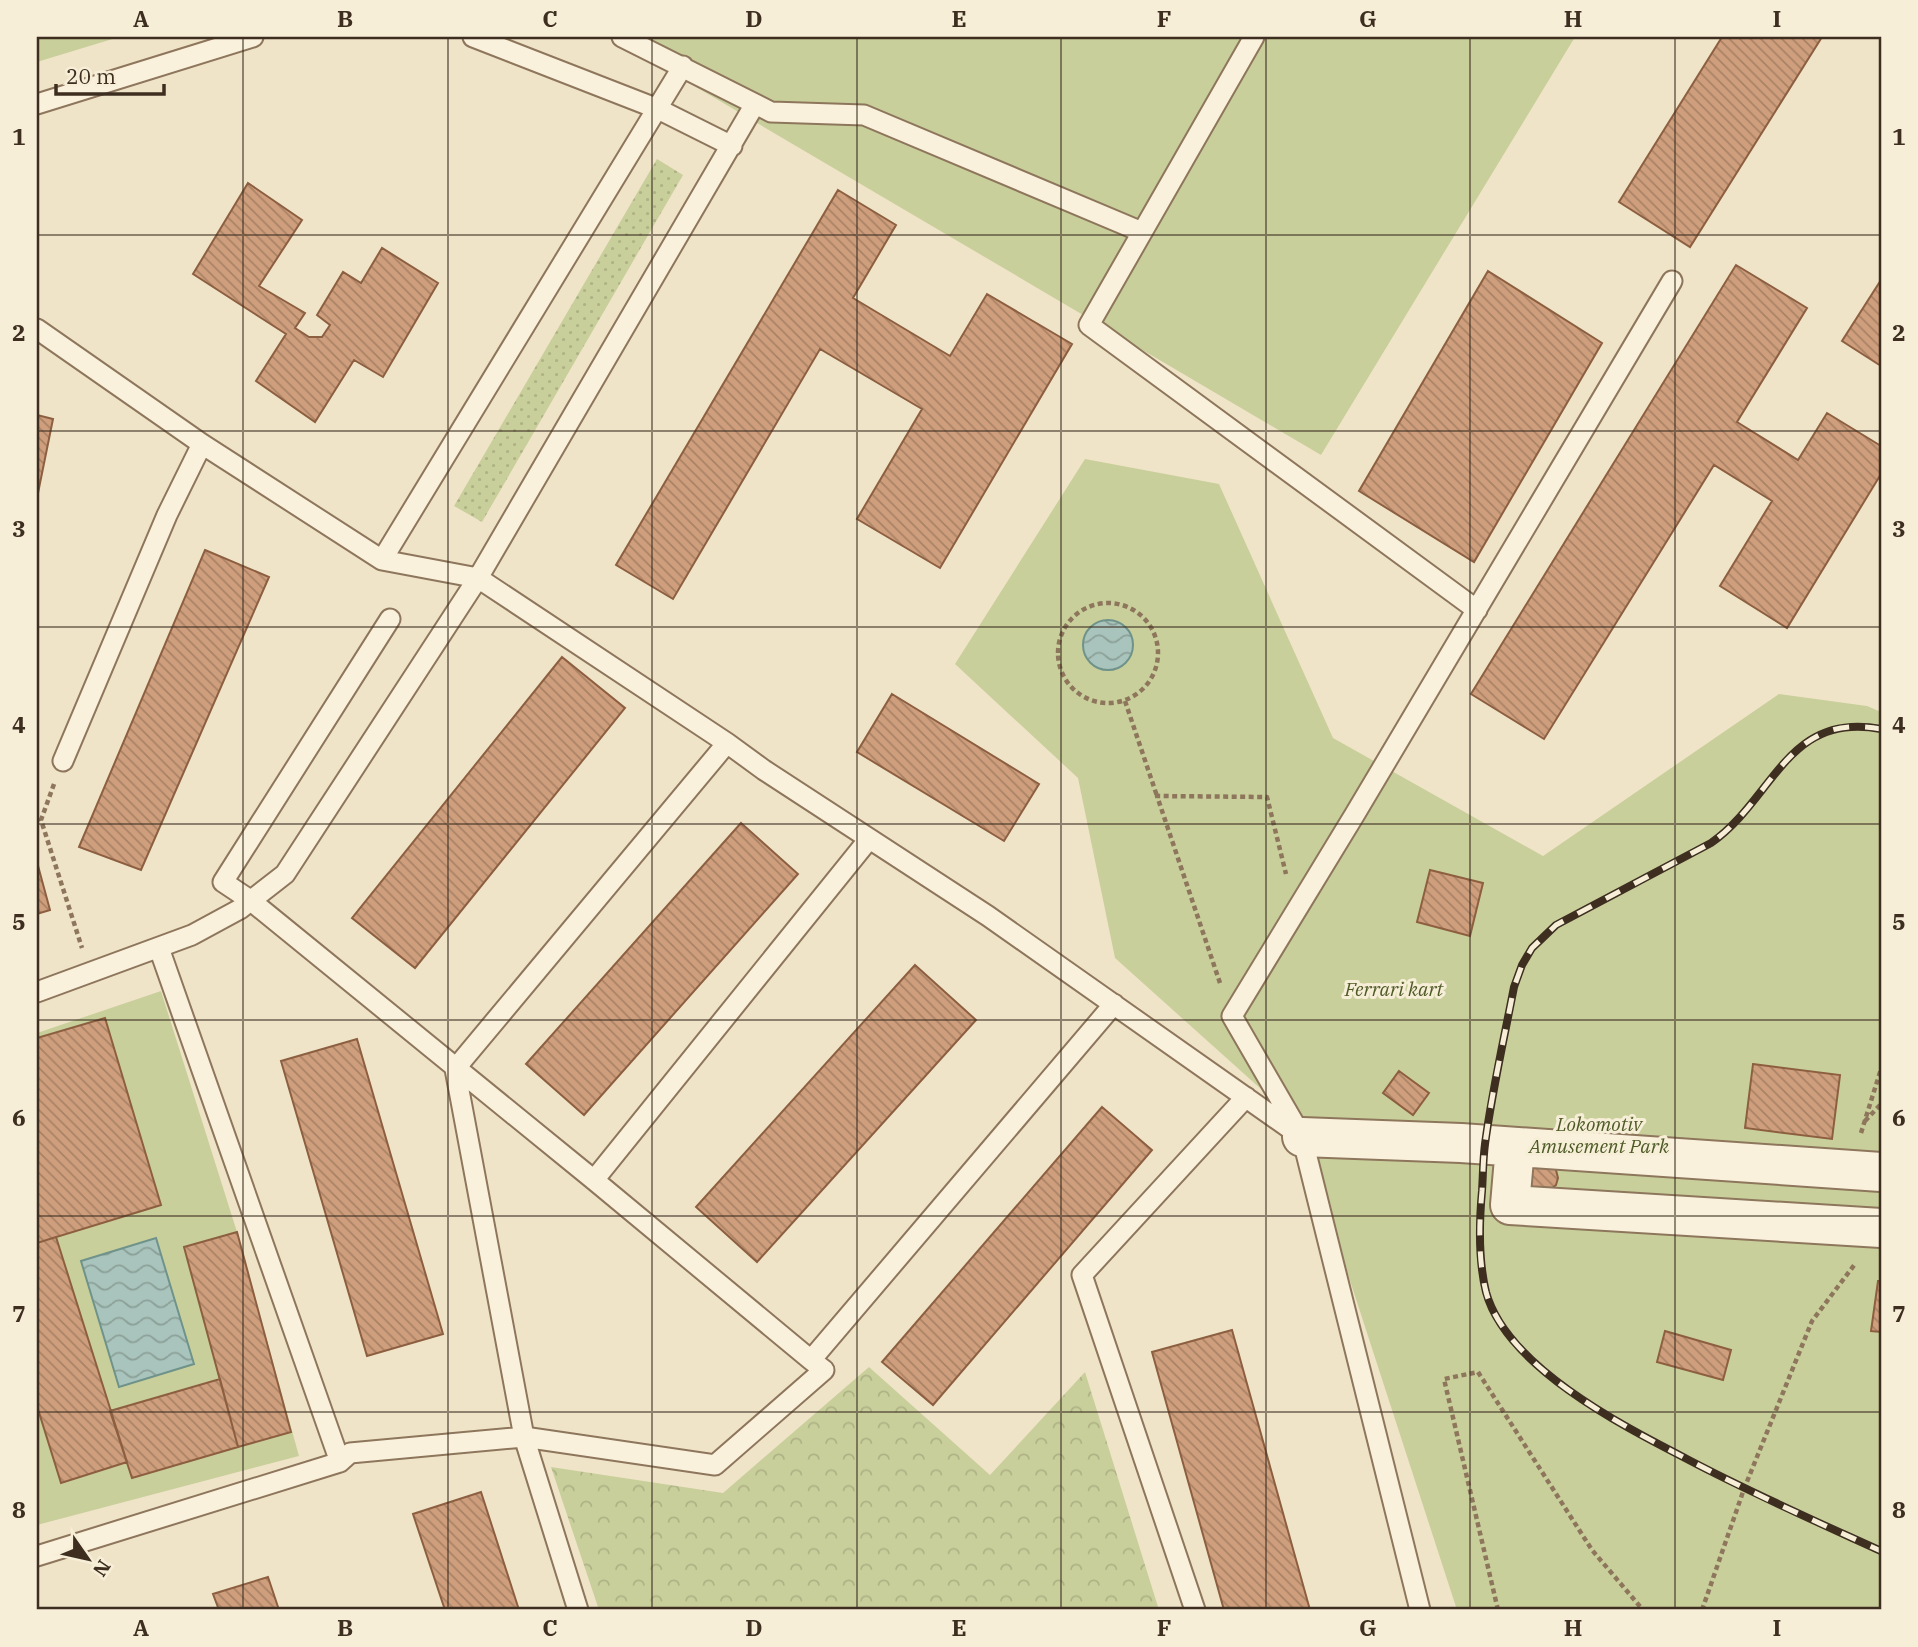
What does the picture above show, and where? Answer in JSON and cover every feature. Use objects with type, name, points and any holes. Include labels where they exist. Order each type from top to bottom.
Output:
[{"type":"street","points":[[1302,1136],[1461,1143],[1867,1170]]},
{"type":"street","points":[[1515,1147],[1510,1205],[1881,1228]]},
{"type":"lane","points":[[37,104],[253,37]]},
{"type":"lane","points":[[472,37],[658,109],[732,146]]},
{"type":"lane","points":[[622,37],[771,112],[864,115],[1142,232]]},
{"type":"lane","points":[[1254,37],[1089,325],[1477,610]]},
{"type":"lane","points":[[382,560],[683,66]]},
{"type":"lane","points":[[37,992],[192,935],[240,909],[285,874],[478,579],[755,104]]},
{"type":"lane","points":[[1420,1610],[1302,1136],[1231,1016],[1672,281]]},
{"type":"lane","points":[[37,329],[202,444],[382,560],[478,579],[988,916],[1302,1136]]},
{"type":"lane","points":[[63,761],[167,514],[202,444]]},
{"type":"lane","points":[[37,1556],[340,1462],[351,1453],[524,1437],[715,1465],[824,1370],[250,900],[223,882],[390,618]]},
{"type":"lane","points":[[455,1069],[727,743]]},
{"type":"lane","points":[[594,1181],[869,839]]},
{"type":"lane","points":[[159,948],[340,1462]]},
{"type":"lane","points":[[811,1360],[1114,1004]]},
{"type":"lane","points":[[455,1069],[524,1437],[578,1610]]},
{"type":"lane","points":[[1195,1610],[1082,1275],[1246,1097]]},
{"type":"path","points":[[1114,603],[1131,608],[1146,620],[1156,637],[1158,657],[1153,675],[1142,691],[1125,701],[1103,704],[1082,697],[1066,682],[1057,662],[1059,639],[1067,624],[1080,611],[1096,604],[1114,603]]},
{"type":"path","points":[[1125,701],[1231,1016]]},
{"type":"path","points":[[51,791],[39,820],[90,972]]},
{"type":"path","points":[[1157,796],[1267,797],[1295,912]]},
{"type":"path","points":[[1867,1170],[1864,1122],[1881,1069]]},
{"type":"path","points":[[1864,1122],[1881,1104]]},
{"type":"path","points":[[1702,1610],[1744,1489],[1812,1321],[1858,1260]]},
{"type":"path","points":[[1498,1610],[1444,1380],[1478,1372],[1592,1550],[1643,1610]]},
{"type":"green space","points":[[37,37],[119,37],[37,62]]},
{"type":"green space","points":[[611,37],[1575,37],[1321,455]]},
{"type":"green space","points":[[657,159],[683,175],[482,522],[454,506]]},
{"type":"green space","name":"Lokomotiv Amusement Park","points":[[1085,459],[1219,484],[1333,738],[1543,856],[1779,694],[1867,706],[1881,712],[1881,1610],[1457,1610],[1303,1136],[1271,1098],[1115,958],[1078,778],[955,664]]},
{"type":"green space","points":[[161,991],[237,1232],[299,1456],[37,1525],[37,1033]]},
{"type":"green space","points":[[869,1367],[990,1475],[1085,1372],[1159,1610],[599,1610],[551,1467],[723,1493]]},
{"type":"water","points":[[1108,620],[1126,627],[1133,645],[1126,663],[1108,670],[1090,663],[1083,645],[1090,627]]},
{"type":"water","points":[[156,1238],[194,1364],[119,1387],[81,1261]]},
{"type":"building","points":[[1722,37],[1822,37],[1690,247],[1619,202]]},
{"type":"building","points":[[248,183],[302,220],[259,286],[305,313],[295,328],[309,337],[322,337],[330,325],[317,315],[343,272],[361,283],[382,248],[438,283],[383,377],[354,360],[315,422],[256,381],[286,334],[193,274]]},
{"type":"building","points":[[838,190],[896,225],[853,298],[950,356],[987,294],[1072,344],[940,568],[857,519],[922,409],[820,349],[673,599],[616,565]]},
{"type":"building","points":[[1736,265],[1807,308],[1737,422],[1798,460],[1827,413],[1881,446],[1881,474],[1787,628],[1720,586],[1772,501],[1714,465],[1544,739],[1471,694]]},
{"type":"building","points":[[1488,271],[1602,343],[1474,562],[1359,491]]},
{"type":"building","points":[[1881,280],[1881,366],[1842,341]]},
{"type":"building","points":[[37,415],[53,419],[37,498]]},
{"type":"building","points":[[205,550],[269,577],[141,870],[79,847]]},
{"type":"building","points":[[562,657],[625,708],[415,968],[352,918]]},
{"type":"building","points":[[892,694],[1039,784],[1004,841],[857,752]]},
{"type":"building","points":[[741,823],[798,874],[584,1115],[526,1064]]},
{"type":"building","points":[[37,862],[50,910],[37,914]]},
{"type":"building","points":[[1430,870],[1483,883],[1470,936],[1417,922]]},
{"type":"building","points":[[915,965],[976,1020],[757,1262],[696,1207]]},
{"type":"building","points":[[105,1018],[161,1205],[37,1243],[37,1038]]},
{"type":"building","points":[[357,1039],[443,1334],[367,1356],[281,1061]]},
{"type":"building","points":[[1753,1064],[1840,1075],[1832,1139],[1745,1128]]},
{"type":"building","points":[[1399,1071],[1429,1093],[1413,1115],[1383,1093]]},
{"type":"building","points":[[1102,1107],[1152,1150],[933,1405],[882,1362]]},
{"type":"building","points":[[1531,1159],[1555,1166],[1558,1178],[1556,1185],[1550,1190],[1529,1190]]},
{"type":"building","points":[[237,1232],[291,1432],[238,1447],[184,1247]]},
{"type":"building","points":[[56,1237],[127,1462],[61,1483],[37,1406],[37,1243]]},
{"type":"building","points":[[1878,1281],[1881,1281],[1881,1332],[1871,1331]]},
{"type":"building","points":[[1232,1330],[1310,1610],[1224,1610],[1152,1352]]},
{"type":"building","points":[[1665,1331],[1731,1350],[1723,1380],[1657,1362]]},
{"type":"building","points":[[220,1379],[238,1447],[132,1478],[110,1411]]},
{"type":"building","points":[[481,1492],[519,1610],[445,1610],[413,1514]]},
{"type":"building","points":[[268,1577],[279,1610],[219,1610],[213,1594]]},
{"type":"railway","points":[[1881,729],[1849,727],[1824,733],[1803,746],[1784,763],[1733,825],[1711,843],[1556,925],[1532,948],[1514,987],[1495,1085],[1484,1150],[1480,1229],[1480,1254],[1486,1292],[1498,1319],[1517,1345],[1541,1368],[1569,1390],[1630,1429],[1709,1471],[1881,1551]]},
{"type":"park label","name":"Ferrari kart","points":[[1394,989]]}]
